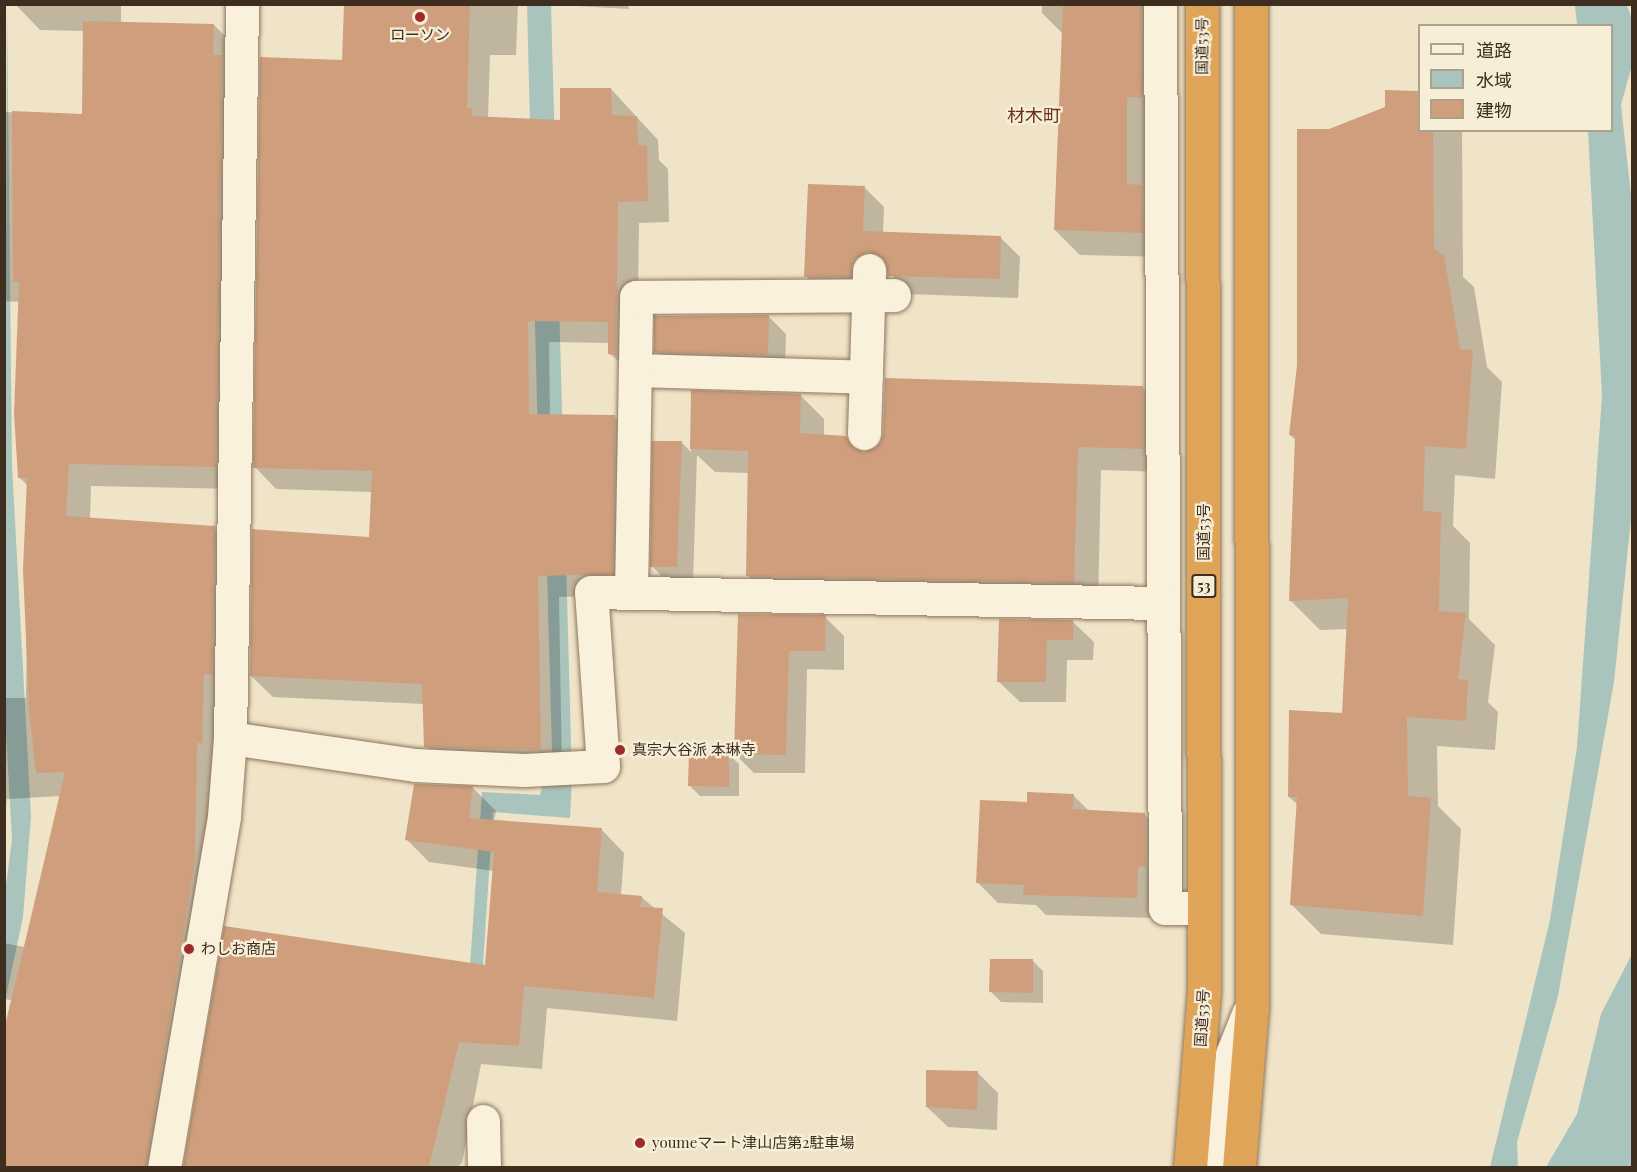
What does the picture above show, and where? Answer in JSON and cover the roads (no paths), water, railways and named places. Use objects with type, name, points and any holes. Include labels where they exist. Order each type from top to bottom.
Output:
[{"type":"highway","name":"国道53号","points":[[1190,1167],[1204,991],[1202,4]]},
{"type":"highway","points":[[1239,1167],[1251,1007],[1251,4]]},
{"type":"street","points":[[164,1167],[224,816],[230,738],[242,4]]},
{"type":"street","points":[[1160,4],[1161,603],[1165,908],[1203,908]]},
{"type":"street","points":[[631,593],[636,297],[877,287],[866,377],[864,433]]},
{"type":"street","points":[[635,370],[866,377]]},
{"type":"street","points":[[230,738],[416,765],[559,768],[603,766],[591,592],[1161,603]]},
{"type":"street","points":[[1217,1167],[1232,1054],[1251,1007]]},
{"type":"street","points":[[483,1121],[484,1167]]},
{"type":"water","points":[[7,5],[12,465],[31,817],[23,917],[5,1002],[4,901],[12,839],[4,699]]},
{"type":"water","points":[[527,5],[551,5],[572,780],[570,818],[493,812],[481,995],[468,994],[482,792],[540,795],[552,752],[545,500],[539,484]]},
{"type":"water","points":[[1575,5],[1627,5],[1632,20],[1632,65],[1621,105],[1632,204],[1631,519],[1614,682],[1558,996],[1517,1142],[1518,1167],[1490,1167],[1550,920],[1577,747],[1602,396],[1588,132],[1613,132],[1613,24],[1577,24]]},
{"type":"water","points":[[1632,954],[1632,1167],[1546,1167],[1577,1114],[1601,1014]]},
{"type":"place","name":"ローソン","points":[[420,17]]},
{"type":"place","name":"真宗大谷派 本琳寺","points":[[620,750]]},
{"type":"place","name":"わしお商店","points":[[189,949]]},
{"type":"place","name":"youmeマート津山店第2駐車場","points":[[640,1143]]},
{"type":"district","name":"材木町","points":[[1034,115]]}]
